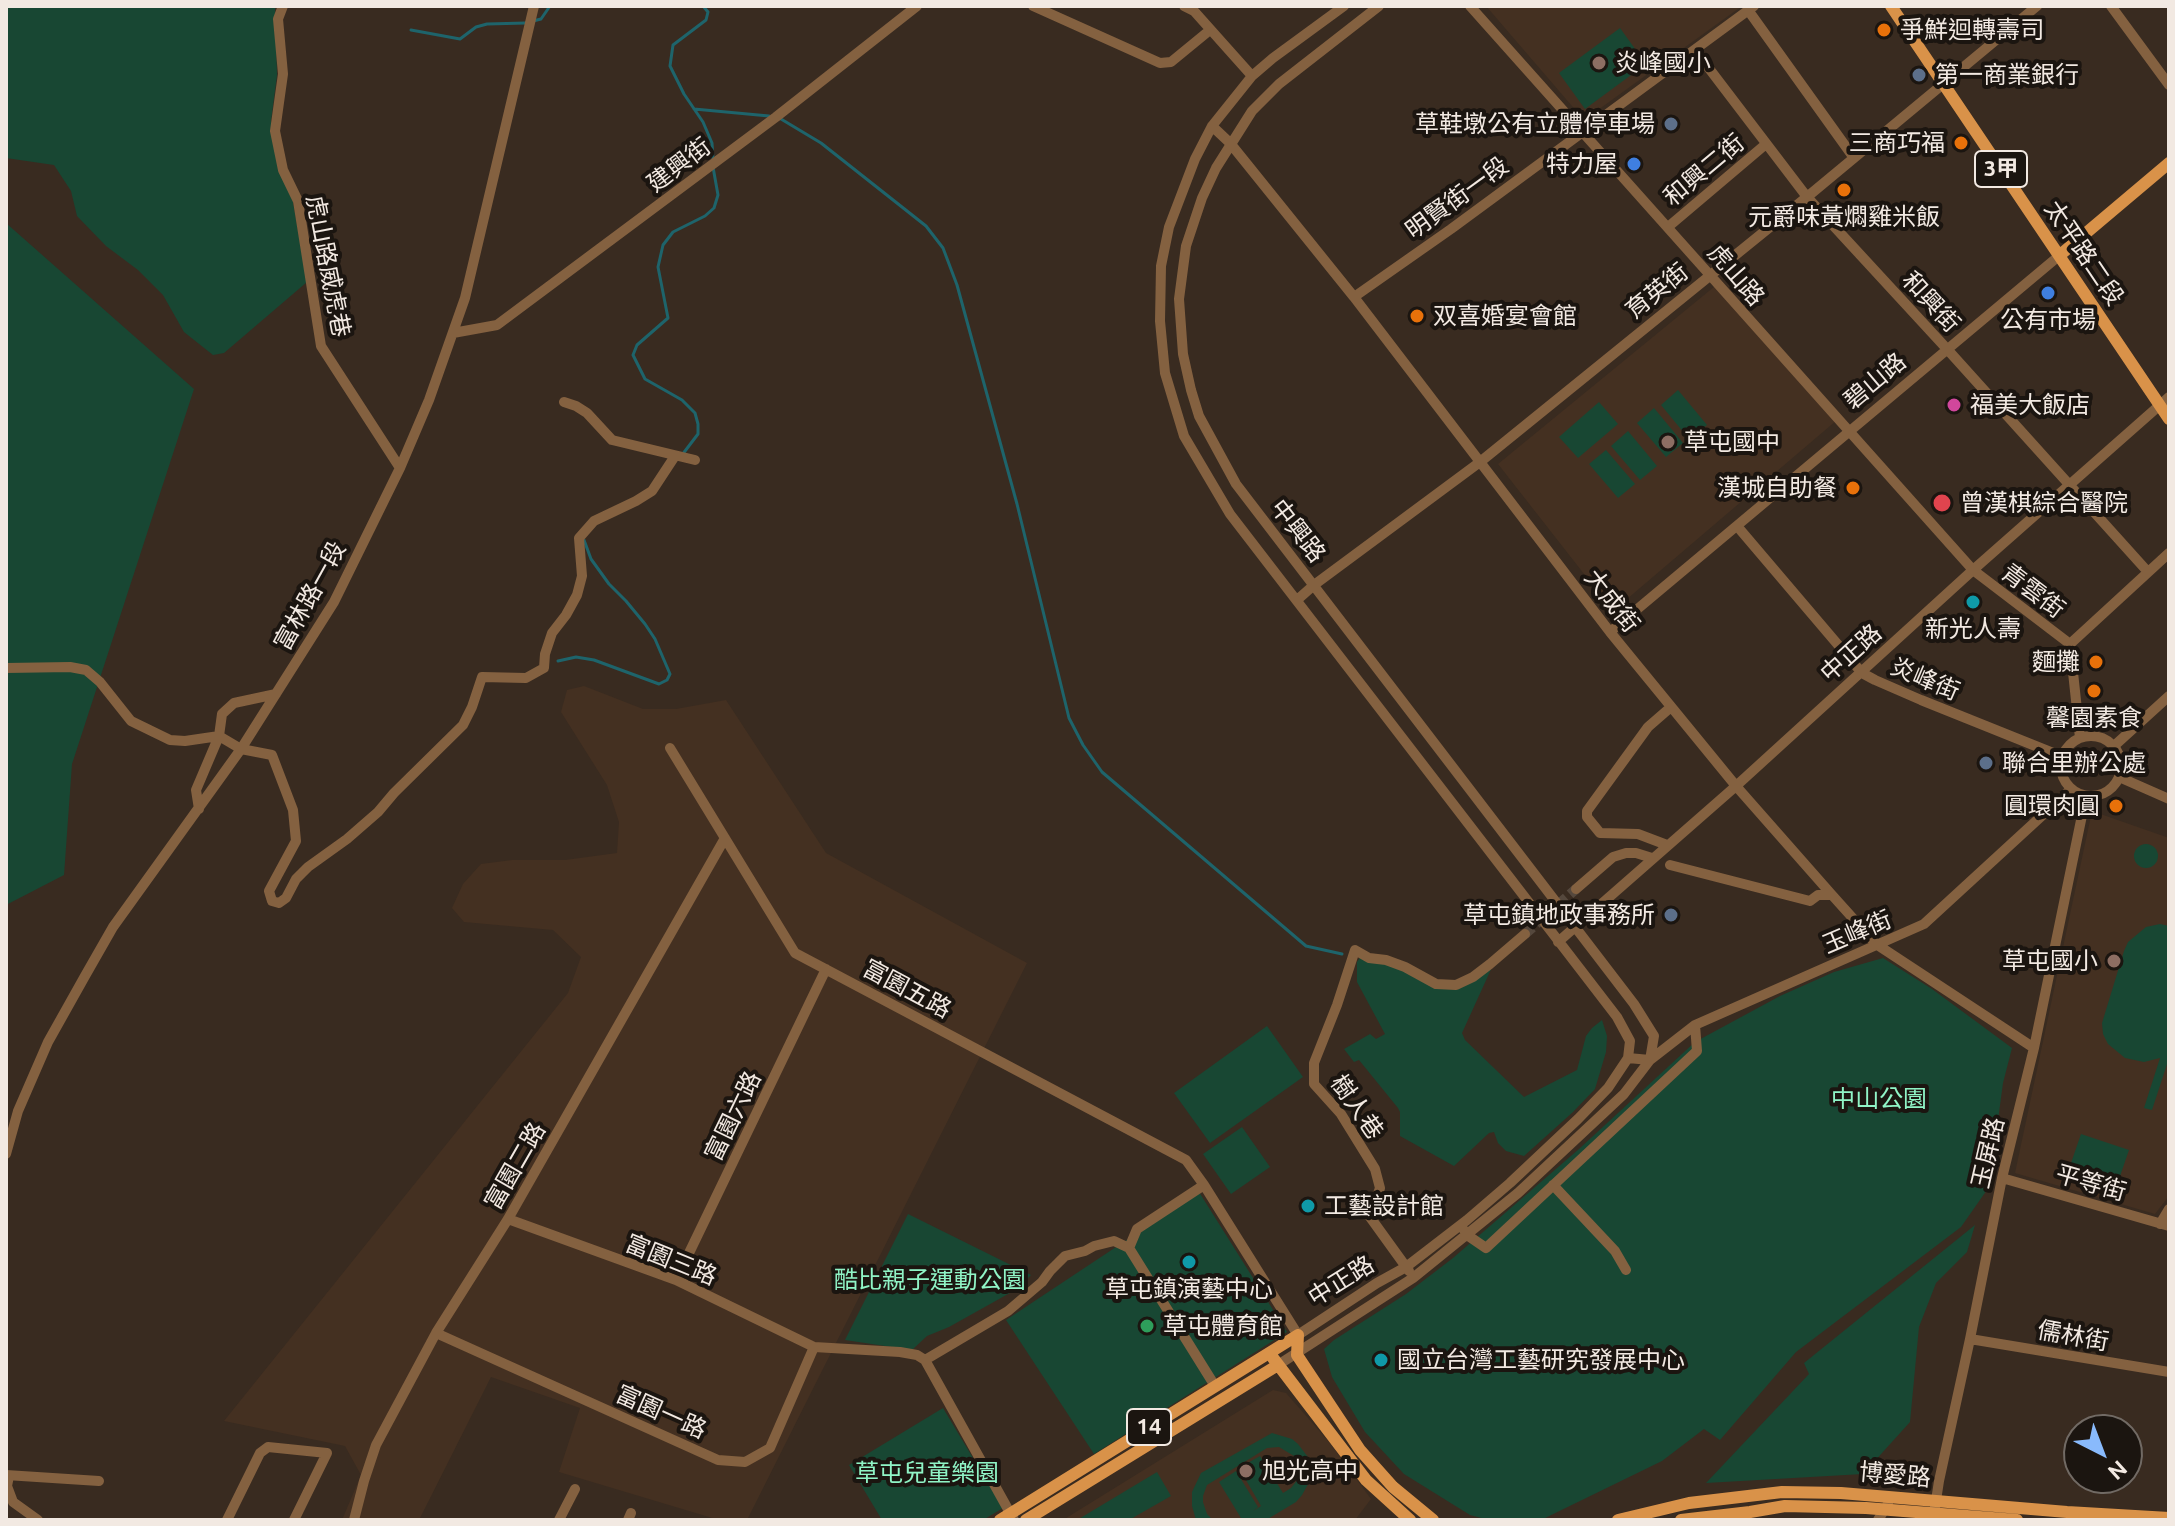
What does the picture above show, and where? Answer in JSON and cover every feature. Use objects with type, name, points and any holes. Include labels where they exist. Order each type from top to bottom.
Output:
[{"type":"main road","name":"太平路二段","points":[[1891,6],[2060,255],[2164,401]]},
{"type":"main road","name":"碧山路","points":[[2060,255],[2169,163]]},
{"type":"main road","name":"3甲","points":[[2164,401],[2169,419]]},
{"type":"main road","name":"中正路","points":[[1008,1518],[1298,1335]]},
{"type":"main road","points":[[1298,1335],[1297,1355],[1360,1450],[1393,1487],[1433,1520]]},
{"type":"main road","points":[[1269,1353],[1366,1480],[1410,1520]]},
{"type":"main road","name":"中正路","points":[[1026,1520],[1278,1365]]},
{"type":"main road","name":"博愛路","points":[[1618,1520],[1689,1503],[1782,1492],[1841,1493],[2169,1518]]},
{"type":"main road","name":"博愛路","points":[[1681,1520],[1785,1506],[2017,1520]]},
{"type":"street","name":"虎山路威虎巷","points":[[283,6],[278,19],[283,74],[275,131],[283,170],[298,201],[321,346],[400,468]]},
{"type":"street","name":"富林路一段","points":[[6,1154],[18,1111],[48,1042],[113,927],[241,749],[334,602],[400,468],[429,400],[465,298],[534,6]]},
{"type":"street","name":"建興街","points":[[453,333],[497,325],[772,120],[917,6]]},
{"type":"street","points":[[1033,6],[1160,63],[1171,62],[1210,30]]},
{"type":"street","points":[[1184,6],[1194,11],[1252,76]]},
{"type":"street","name":"中興路","points":[[1344,6],[1252,76],[1212,126],[1195,159],[1169,227],[1161,266],[1160,321],[1165,373],[1184,436],[1238,525],[1617,1017],[1630,1041],[1628,1058]]},
{"type":"street","name":"中興路","points":[[1379,6],[1279,84],[1252,111],[1230,143],[1202,198],[1186,246],[1179,299],[1185,363],[1199,416],[1236,484],[1634,1004],[1654,1036],[1650,1060]]},
{"type":"street","name":"虎山路","points":[[1470,6],[1973,570]]},
{"type":"street","name":"育英街","points":[[1297,600],[1480,462],[2037,6]]},
{"type":"street","points":[[2111,6],[2169,85]]},
{"type":"street","points":[[1751,8],[1854,158]]},
{"type":"street","name":"明賢街一段","points":[[1354,297],[1751,8]]},
{"type":"street","name":"和興街","points":[[1695,50],[1807,197],[2148,572]]},
{"type":"street","name":"大成街","points":[[1212,126],[1230,143],[1354,297],[1610,632],[1736,786],[1832,895],[1876,944],[2034,1048]]},
{"type":"street","name":"和興二街","points":[[1668,227],[1766,144]]},
{"type":"street","name":"碧山路","points":[[1610,632],[2060,255]]},
{"type":"street","name":"中正路","points":[[1558,942],[2164,401]]},
{"type":"street","points":[[6,668],[70,667],[86,670],[100,682],[131,721],[170,740],[219,736],[241,749],[272,755],[293,810],[296,841],[269,891],[272,901],[279,903],[308,867],[378,812],[463,725],[482,677],[526,678],[544,668],[552,633],[577,595],[582,576],[579,538],[594,521],[652,491],[684,458],[612,440],[587,413],[564,402]]},
{"type":"street","name":"炎峰街","points":[[1737,526],[1862,673],[2063,757]]},
{"type":"street","points":[[2070,644],[2169,553]]},
{"type":"street","name":"青雲街","points":[[1973,570],[2070,644],[2080,738]]},
{"type":"street","points":[[199,809],[196,790],[219,736],[222,714],[234,703],[276,694]]},
{"type":"street","points":[[2114,746],[2169,696]]},
{"type":"street","points":[[1667,845],[1638,834],[1600,833],[1587,817],[1587,811],[1648,727],[1671,707]]},
{"type":"street","points":[[2098,737],[2114,746],[2121,761],[2114,786],[2096,796],[2086,796],[2071,789],[2062,774],[2067,749],[2080,738],[2098,737]]},
{"type":"street","name":"富園五路","points":[[670,748],[795,953],[1186,1160],[1298,1335]]},
{"type":"street","points":[[2119,777],[2169,799]]},
{"type":"street","name":"玉峰街","points":[[1650,1060],[1695,1025],[1924,924],[2071,789]]},
{"type":"street","name":"玉屏路","points":[[1934,1517],[2002,1178],[2034,1048],[2086,796]]},
{"type":"street","name":"富園二路","points":[[354,1520],[376,1445],[436,1333],[508,1219],[725,838]]},
{"type":"street","points":[[1576,889],[1613,857],[1636,853],[1652,858]]},
{"type":"street","points":[[1670,865],[1810,901],[1818,895],[1832,895]]},
{"type":"street","name":"樹人巷","points":[[1413,1278],[1370,1217],[1380,1188],[1375,1169],[1341,1114],[1314,1084],[1314,1063],[1355,950],[1369,958],[1405,967],[1436,984],[1456,985],[1473,977],[1525,934]]},
{"type":"street","name":"富園六路","points":[[676,1280],[826,969]]},
{"type":"street","points":[[1461,1225],[1467,1235],[1486,1248],[1697,1051],[1695,1025]]},
{"type":"street","points":[[1628,1058],[1650,1060]]},
{"type":"street","name":"中正路","points":[[1298,1335],[1406,1267],[1461,1225],[1578,1119],[1608,1088],[1628,1058]]},
{"type":"street","name":"中正路","points":[[1278,1365],[1413,1278],[1467,1235],[1518,1193],[1624,1094],[1650,1060]]},
{"type":"street","name":"平等街","points":[[2002,1178],[2164,1225]]},
{"type":"street","points":[[1129,1248],[1137,1229],[1204,1185]]},
{"type":"street","points":[[1553,1185],[1615,1251],[1626,1270]]},
{"type":"street","points":[[2164,1225],[2169,1209]]},
{"type":"street","name":"富園三路","points":[[508,1219],[676,1280],[814,1347]]},
{"type":"street","points":[[925,1360],[1008,1311],[1042,1282],[1065,1256],[1114,1241],[1129,1248],[1215,1386]]},
{"type":"street","name":"富園一路","points":[[436,1333],[718,1460],[745,1462],[770,1448],[814,1347]]},
{"type":"street","name":"儒林街","points":[[1970,1339],[2169,1372]]},
{"type":"street","points":[[814,1347],[900,1352],[925,1360],[1008,1518]]},
{"type":"street","points":[[227,1520],[260,1453],[268,1447],[327,1453],[294,1520]]},
{"type":"street","points":[[38,1520],[13,1502],[7,1475],[99,1481]]},
{"type":"street","points":[[559,1520],[575,1489]]},
{"type":"street","points":[[1881,1514],[1894,1497]]},
{"type":"shaded area","name":"炎峰國小","points":[[1486,6],[1742,6],[1584,120]]},
{"type":"shaded area","name":"草屯國中","points":[[1720,282],[1837,420],[1613,611],[1498,464]]},
{"type":"shaded area","points":[[584,686],[643,709],[676,709],[726,700],[826,853],[1027,963],[747,1520],[719,1520],[559,1472],[580,1408],[491,1377],[419,1520],[342,1520],[361,1475],[345,1446],[224,1421],[568,993],[581,957],[553,930],[464,922],[452,908],[463,884],[481,864],[512,860],[565,860],[617,853],[619,822],[607,785],[561,712],[567,690]]},
{"type":"shaded area","name":"草屯國小","points":[[2092,811],[2169,838],[2169,1196],[2155,1214],[2015,1173]]},
{"type":"shaded area","name":"旭光高中","points":[[1273,1390],[1286,1393],[1329,1442],[1371,1499],[1355,1520],[1063,1520]]},
{"type":"green space","points":[[6,6],[275,6],[277,75],[271,121],[290,185],[307,282],[224,353],[213,355],[184,332],[163,295],[138,270],[106,246],[77,216],[71,191],[54,165],[6,158]]},
{"type":"green space","points":[[1620,28],[1646,64],[1585,109],[1559,73]]},
{"type":"green space","points":[[6,223],[194,389],[72,764],[64,875],[6,905]]},
{"type":"green space","points":[[1678,390],[1707,425],[1689,439],[1661,405]]},
{"type":"green space","points":[[1599,402],[1618,424],[1578,458],[1559,437]]},
{"type":"green space","points":[[1654,408],[1683,443],[1666,457],[1637,423]]},
{"type":"green space","points":[[1628,431],[1657,466],[1640,480],[1611,446]]},
{"type":"green space","points":[[1606,450],[1635,484],[1618,498],[1589,464]]},
{"type":"green space","points":[[2146,844],[2154,848],[2158,856],[2154,864],[2146,868],[2138,864],[2134,856],[2138,848]]},
{"type":"green space","points":[[2169,926],[2169,1058],[2152,1110],[2144,1108],[2160,1058],[2144,1062],[2125,1058],[2108,1044],[2102,1023],[2128,942],[2146,927]]},
{"type":"green space","points":[[1361,956],[1450,984],[1493,965],[1462,1033],[1465,1040],[1524,1097],[1577,1070],[1586,1036],[1602,1020],[1607,1036],[1606,1052],[1595,1089],[1524,1156],[1506,1151],[1498,1143],[1494,1132],[1489,1133],[1454,1166],[1400,1136],[1398,1108],[1359,1060],[1354,1062],[1344,1049],[1370,1034],[1376,1039],[1385,1034],[1357,982],[1357,962]]},
{"type":"green space","name":"中山公園","points":[[1883,958],[1932,989],[2012,1048],[2003,1083],[1989,1187],[1961,1227],[1796,1352],[1720,1440],[1704,1429],[1662,1461],[1541,1520],[1489,1520],[1470,1515],[1404,1474],[1365,1432],[1332,1377],[1324,1349],[1453,1258],[1579,1149],[1695,1042],[1780,996],[1834,972]]},
{"type":"green space","points":[[1267,1026],[1303,1077],[1210,1143],[1174,1093]]},
{"type":"green space","points":[[1242,1127],[1270,1167],[1231,1194],[1203,1154]]},
{"type":"green space","points":[[2081,1134],[2129,1150],[2119,1179],[2071,1163]]},
{"type":"green space","name":"草屯體育館","points":[[1199,1192],[1287,1332],[1094,1454],[1006,1320]]},
{"type":"green space","name":"酷比親子運動公園","points":[[908,1214],[1031,1275],[1017,1289],[927,1336],[912,1350],[845,1340]]},
{"type":"green space","points":[[1975,1225],[1967,1252],[1936,1283],[1919,1327],[1910,1422],[1863,1474],[1706,1483],[1809,1374],[1804,1363]]},
{"type":"green space","name":"草屯兒童樂園","points":[[943,1408],[1003,1508],[983,1520],[882,1520],[849,1465]]},
{"type":"green space","points":[[1272,1433],[1292,1439],[1311,1461],[1311,1479],[1296,1502],[1266,1520],[1238,1520],[1241,1518],[1219,1482],[1236,1471],[1258,1507],[1253,1511],[1261,1506],[1239,1468],[1260,1456],[1283,1493],[1298,1479],[1294,1456],[1279,1447],[1267,1448],[1207,1485],[1203,1502],[1213,1520],[1196,1520],[1192,1492],[1201,1473]]},
{"type":"green space","points":[[1157,1472],[1171,1496],[1129,1520],[1077,1520]]},
{"type":"waterway","points":[[533,21],[541,19],[550,6]]},
{"type":"waterway","points":[[703,6],[708,12],[706,20],[673,45],[670,66],[703,122],[712,143],[713,159]]},
{"type":"waterway","points":[[411,30],[460,39],[476,27],[487,24],[526,23]]},
{"type":"waterway","points":[[694,109],[769,116]]},
{"type":"waterway","points":[[781,119],[821,143],[926,226],[943,248],[957,285],[1017,504],[1069,718],[1083,745],[1102,772],[1306,946],[1342,954]]},
{"type":"waterway","points":[[682,455],[698,434],[695,413],[682,400],[645,379],[633,355],[637,345],[668,318],[658,267],[663,245],[673,232],[714,208],[718,195],[713,167]]},
{"type":"waterway","points":[[558,661],[576,657],[594,660],[659,684],[667,680],[670,674],[655,639],[591,559],[584,540]]},
{"type":"tunnel","points":[[1525,934],[1576,889]]},
{"type":"place","name":"爭鮮迴轉壽司","points":[[1884,30]]},
{"type":"place","name":"炎峰國小","points":[[1599,63]]},
{"type":"place","name":"第一商業銀行","points":[[1919,75]]},
{"type":"place","name":"草鞋墩公有立體停車場","points":[[1671,124]]},
{"type":"place","name":"三商巧福","points":[[1961,143]]},
{"type":"place","name":"特力屋","points":[[1634,164]]},
{"type":"place","name":"元爵味黃燜雞米飯","points":[[1844,190]]},
{"type":"place","name":"公有市場","points":[[2048,293]]},
{"type":"place","name":"双喜婚宴會館","points":[[1417,316]]},
{"type":"place","name":"福美大飯店","points":[[1954,405]]},
{"type":"place","name":"草屯國中","points":[[1668,442]]},
{"type":"place","name":"漢城自助餐","points":[[1853,488]]},
{"type":"place","name":"曾漢棋綜合醫院","points":[[1942,503]]},
{"type":"place","name":"新光人壽","points":[[1973,602]]},
{"type":"place","name":"麵攤","points":[[2096,662]]},
{"type":"place","name":"馨園素食","points":[[2094,691]]},
{"type":"place","name":"聯合里辦公處","points":[[1986,763]]},
{"type":"place","name":"圓環肉圓","points":[[2116,806]]},
{"type":"place","name":"草屯鎮地政事務所","points":[[1671,915]]},
{"type":"place","name":"草屯國小","points":[[2114,961]]},
{"type":"place","name":"工藝設計館","points":[[1308,1206]]},
{"type":"place","name":"草屯鎮演藝中心","points":[[1189,1262]]},
{"type":"place","name":"草屯體育館","points":[[1147,1326]]},
{"type":"place","name":"國立台灣工藝研究發展中心","points":[[1381,1360]]},
{"type":"place","name":"旭光高中","points":[[1246,1471]]}]
